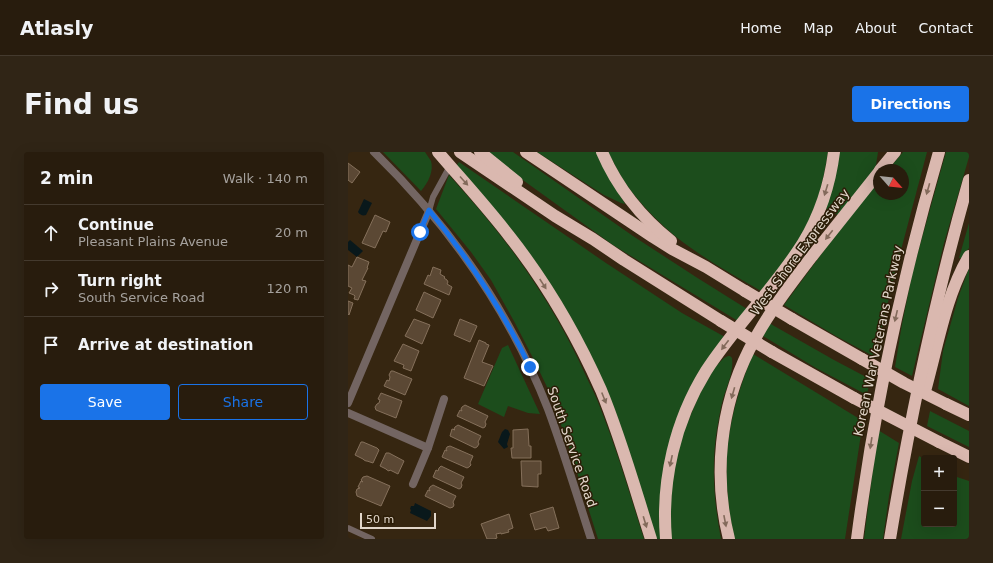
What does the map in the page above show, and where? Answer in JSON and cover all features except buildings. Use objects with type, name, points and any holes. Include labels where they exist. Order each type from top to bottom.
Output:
[{"type":"highway","points":[[438,152],[484,204],[518,248],[547,289],[570,328],[609,410],[651,539]]},
{"type":"highway","points":[[460,152],[634,267],[772,352],[854,398],[969,457]]},
{"type":"highway","points":[[480,152],[593,239]]},
{"type":"highway","points":[[526,152],[672,249],[706,267],[792,320],[904,383],[969,415]]},
{"type":"highway","points":[[602,152],[615,179],[637,208],[667,238],[706,267]]},
{"type":"highway","points":[[666,539],[665,509],[669,470],[675,443],[689,404],[706,371],[720,351],[783,271],[803,242],[816,217],[823,199],[829,180],[834,152]]},
{"type":"highway","name":"West Shore Expressway","points":[[886,164],[895,152]]},
{"type":"highway","name":"Korean War Veterans Parkway","points":[[857,539],[873,432],[886,362],[907,269],[939,152]]},
{"type":"highway","name":"West Shore Expressway","points":[[729,539],[724,519],[721,487],[722,441],[724,425],[732,394],[742,365],[756,336],[783,294],[873,180]]},
{"type":"highway","points":[[890,539],[901,472],[931,328],[969,180]]},
{"type":"highway","points":[[901,472],[947,309],[956,283],[969,256]]},
{"type":"street","name":"South Service Road","points":[[374,152],[403,181],[453,240],[479,277],[519,344],[548,410],[591,539]]},
{"type":"street","points":[[348,403],[429,210]]},
{"type":"street","points":[[413,484],[428,448],[444,399]]},
{"type":"street","points":[[348,413],[428,448]]},
{"type":"lane","points":[[429,210],[433,196],[450,166]]},
{"type":"lane","points":[[348,528],[372,539]]},
{"type":"green space","points":[[383,152],[425,152],[431,161],[432,169],[428,181],[421,191]]},
{"type":"green space","points":[[487,152],[513,152],[633,236],[747,309],[738,321],[613,245],[520,178]]},
{"type":"green space","points":[[537,152],[597,152],[625,204],[604,195]]},
{"type":"green space","points":[[608,152],[828,152],[821,186],[805,229],[792,251],[761,291],[702,256],[668,230],[645,208],[632,192],[621,176]]},
{"type":"green space","points":[[839,152],[878,152],[876,164],[873,164],[872,172],[838,215],[825,208]]},
{"type":"green space","points":[[903,152],[927,152],[896,269],[875,357],[784,305],[834,237],[873,188],[873,200],[909,200],[909,164],[893,164]]},
{"type":"green space","points":[[946,152],[969,152],[969,157],[944,243],[912,376],[895,367],[913,270]]},
{"type":"green space","points":[[459,162],[606,263],[682,313],[725,337],[685,402],[662,539],[656,539],[597,370],[456,166]]},
{"type":"green space","points":[[449,175],[506,242],[557,318],[578,360],[606,423],[644,539],[598,539],[568,444],[548,389],[533,358],[491,280],[471,252],[436,209]]},
{"type":"green space","points":[[969,223],[969,248],[962,258],[959,258]]},
{"type":"green space","points":[[969,268],[969,406],[938,389],[943,351],[958,298]]},
{"type":"green space","points":[[769,323],[870,379],[867,395],[816,368],[763,336]]},
{"type":"green space","points":[[508,345],[540,414],[528,413],[508,406],[504,417],[478,404],[502,348]]},
{"type":"green space","points":[[753,354],[863,421],[845,539],[734,539],[729,513],[727,453],[736,403]]},
{"type":"green space","points":[[728,356],[732,358],[732,368],[720,410],[714,457],[715,498],[721,539],[671,539],[670,508],[673,473],[683,433],[700,393],[715,367]]},
{"type":"green space","points":[[930,411],[969,431],[969,447],[927,426]]},
{"type":"green space","points":[[878,430],[899,443],[883,539],[864,539]]},
{"type":"green space","points":[[919,456],[921,457],[921,527],[957,527],[957,477],[969,481],[969,539],[901,539],[912,481]]},
{"type":"shaded area","points":[[364,199],[372,203],[366,215],[361,215],[358,212]]},
{"type":"shaded area","points":[[350,240],[363,251],[357,257],[348,250],[348,242]]},
{"type":"shaded area","points":[[505,429],[508,430],[510,434],[507,444],[508,447],[504,449],[498,442],[502,432]]},
{"type":"shaded area","points":[[415,503],[431,511],[431,516],[427,521],[410,513],[411,506],[414,506]]},
{"type":"route","points":[[420,232],[429,210],[465,256],[492,297],[519,344],[530,367]]}]
